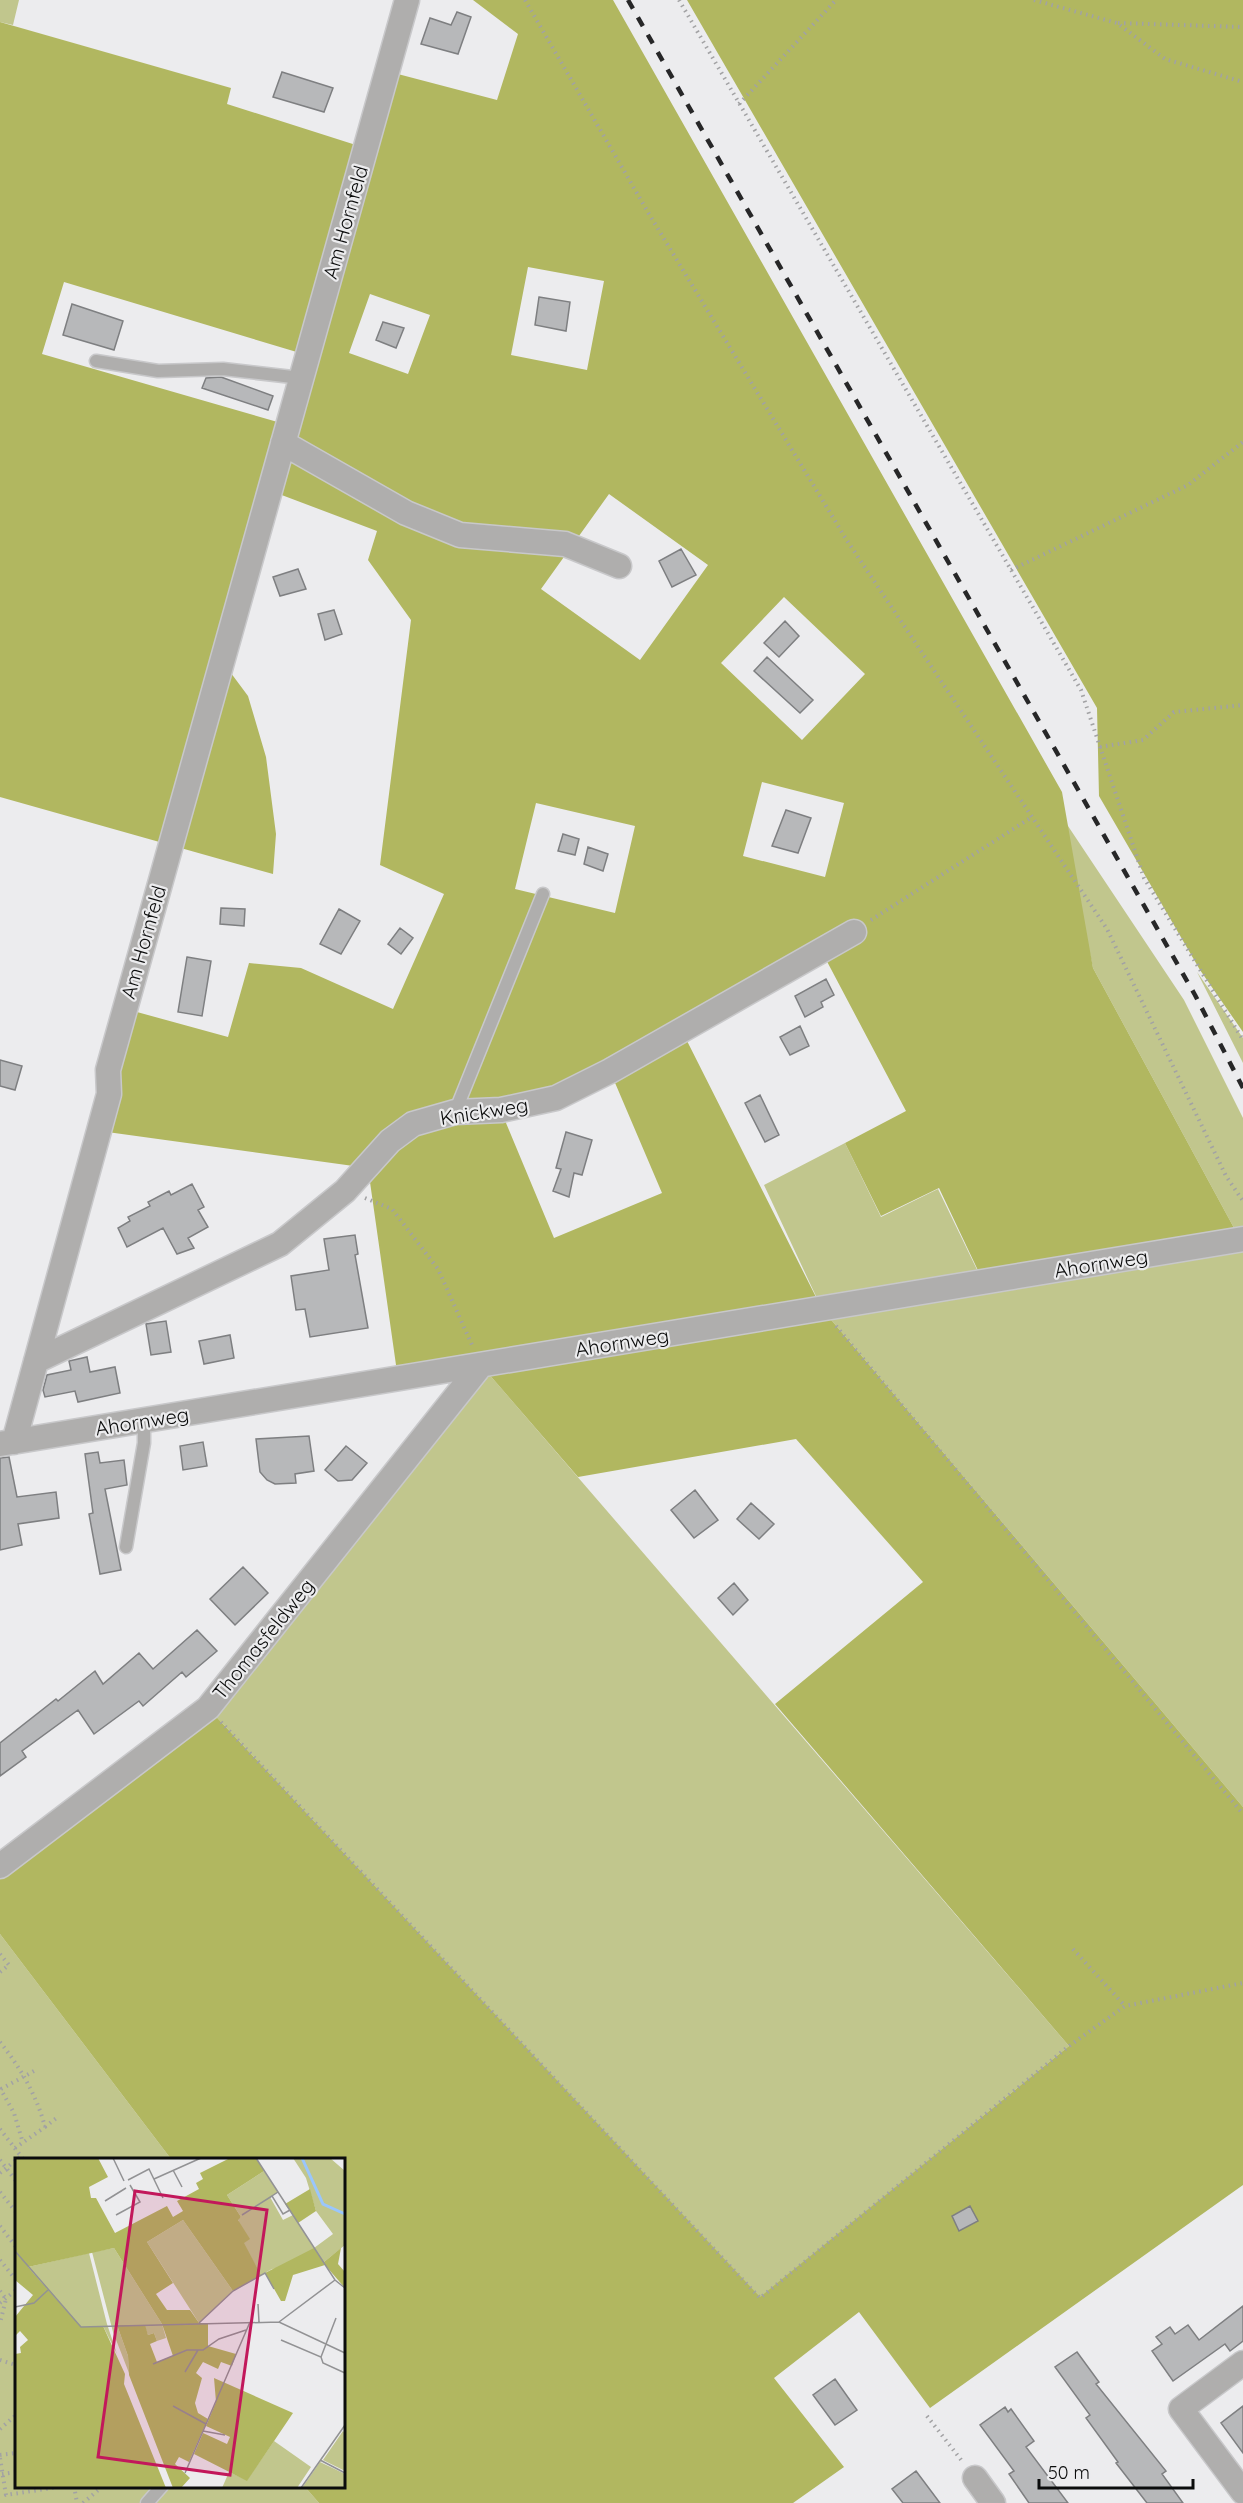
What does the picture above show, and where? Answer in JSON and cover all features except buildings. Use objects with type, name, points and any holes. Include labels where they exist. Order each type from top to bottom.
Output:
[{"type":"street","name":"Am Hornfeld","points":[[7,1443],[36,1361],[109,1094],[108,1070],[407,0]]},
{"type":"street","points":[[283,443],[406,513],[460,535],[565,544],[619,566]]},
{"type":"street","name":"Knickweg","points":[[36,1361],[280,1244],[345,1191],[390,1141],[413,1124],[455,1112],[501,1110],[556,1098],[609,1071],[854,932]]},
{"type":"street","name":"Ahornweg","points":[[7,1443],[1243,1239]]},
{"type":"street","name":"Thomasfeldweg","points":[[0,1866],[208,1708],[481,1365]]},
{"type":"street","points":[[1243,2363],[1180,2409],[1243,2492]]},
{"type":"street","points":[[975,2478],[993,2503]]},
{"type":"lane","points":[[96,361],[158,371],[223,369],[301,378]]},
{"type":"lane","points":[[455,1112],[543,894]]},
{"type":"lane","points":[[126,1546],[144,1443],[144,1421]]},
{"type":"lane","points":[[147,2503],[161,2488]]},
{"type":"path","points":[[525,0],[643,204],[840,529],[1107,929],[1226,1176],[1243,1200]]},
{"type":"path","points":[[679,0],[1081,690],[1144,878],[1243,1040]]},
{"type":"path","points":[[740,105],[836,0]]},
{"type":"path","points":[[1034,0],[1117,23],[1243,27]]},
{"type":"path","points":[[1117,23],[1166,60],[1243,82]]},
{"type":"path","points":[[1011,570],[1188,485],[1243,442]]},
{"type":"path","points":[[1100,747],[1143,740],[1174,712],[1243,705]]},
{"type":"path","points":[[854,932],[1032,817]]},
{"type":"path","points":[[345,1191],[392,1209],[438,1269],[481,1365]]},
{"type":"path","points":[[822,1309],[1243,1814]]},
{"type":"path","points":[[208,1708],[760,2298],[1069,2046],[1125,2006],[1243,1983]]},
{"type":"path","points":[[1073,1949],[1125,2006]]},
{"type":"path","points":[[0,1954],[9,1965],[0,1972]]},
{"type":"path","points":[[0,2042],[23,2076],[45,2127]]},
{"type":"path","points":[[23,2143],[14,2113],[0,2089],[34,2071]]},
{"type":"path","points":[[15,2148],[59,2116]]},
{"type":"path","points":[[0,2129],[23,2158]]},
{"type":"path","points":[[0,2160],[15,2180]]},
{"type":"path","points":[[0,2173],[15,2163]]},
{"type":"path","points":[[0,2192],[15,2211]]},
{"type":"path","points":[[0,2226],[15,2246]]},
{"type":"path","points":[[0,2259],[15,2279]]},
{"type":"path","points":[[0,2291],[6,2299]]},
{"type":"path","points":[[0,2303],[15,2291]]},
{"type":"path","points":[[0,2323],[6,2299]]},
{"type":"path","points":[[0,2360],[15,2365]]},
{"type":"path","points":[[0,2429],[15,2416]]},
{"type":"path","points":[[927,2416],[975,2478]]},
{"type":"path","points":[[15,2452],[0,2457],[6,2495],[58,2488]]},
{"type":"path","points":[[2,2474],[15,2472]]},
{"type":"path","points":[[74,2488],[77,2503]]},
{"type":"path","points":[[83,2503],[102,2488]]},
{"type":"green space","points":[[0,0],[19,0],[13,25],[0,22]]},
{"type":"green space","points":[[473,0],[613,0],[1062,792],[1093,968],[1240,1239],[983,1281],[939,1188],[881,1216],[845,1143],[906,1111],[822,952],[681,1029],[822,1309],[1243,1807],[1243,2185],[930,2408],[859,2312],[774,2378],[844,2467],[793,2503],[319,2503],[306,2488],[345,2488],[345,2158],[170,2158],[0,1934],[0,1866],[208,1708],[760,2297],[1069,2046],[775,1704],[923,1582],[796,1439],[578,1477],[481,1365],[398,1379],[368,1168],[100,1131],[126,1009],[228,1037],[249,963],[301,968],[393,1009],[444,894],[380,865],[411,620],[368,560],[377,531],[279,494],[394,73],[497,100],[518,34]],"holes":[[[528,267],[604,281],[587,370],[511,355]],[[370,294],[430,315],[408,374],[349,353]],[[609,494],[708,565],[640,660],[541,589]],[[784,597],[865,674],[802,740],[721,663]],[[762,782],[844,803],[825,877],[743,856]],[[536,803],[635,826],[615,913],[515,889]],[[610,1071],[662,1193],[554,1238],[501,1111]]]},
{"type":"green space","points":[[687,0],[1243,0],[1243,1032],[1200,970],[1099,796],[1097,708]]},
{"type":"green space","points":[[0,22],[231,88],[227,104],[359,146],[300,353],[64,282],[42,354],[281,423],[222,661],[248,696],[266,757],[276,834],[273,874],[0,797]]},
{"type":"green space","points":[[1060,814],[1184,1000],[1243,1118],[1243,1807],[822,1309],[764,1185],[845,1143],[881,1217],[938,1189],[983,1282],[1240,1239],[1093,968]]},
{"type":"green space","points":[[1197,972],[1243,1038],[1243,1063]]},
{"type":"green space","points":[[481,1365],[1069,2046],[760,2298],[208,1708]]},
{"type":"green space","points":[[0,1934],[170,2158],[15,2158],[15,2488],[306,2488],[319,2503],[0,2503]]},
{"type":"railway","points":[[628,0],[1195,995],[1243,1088]]}]
